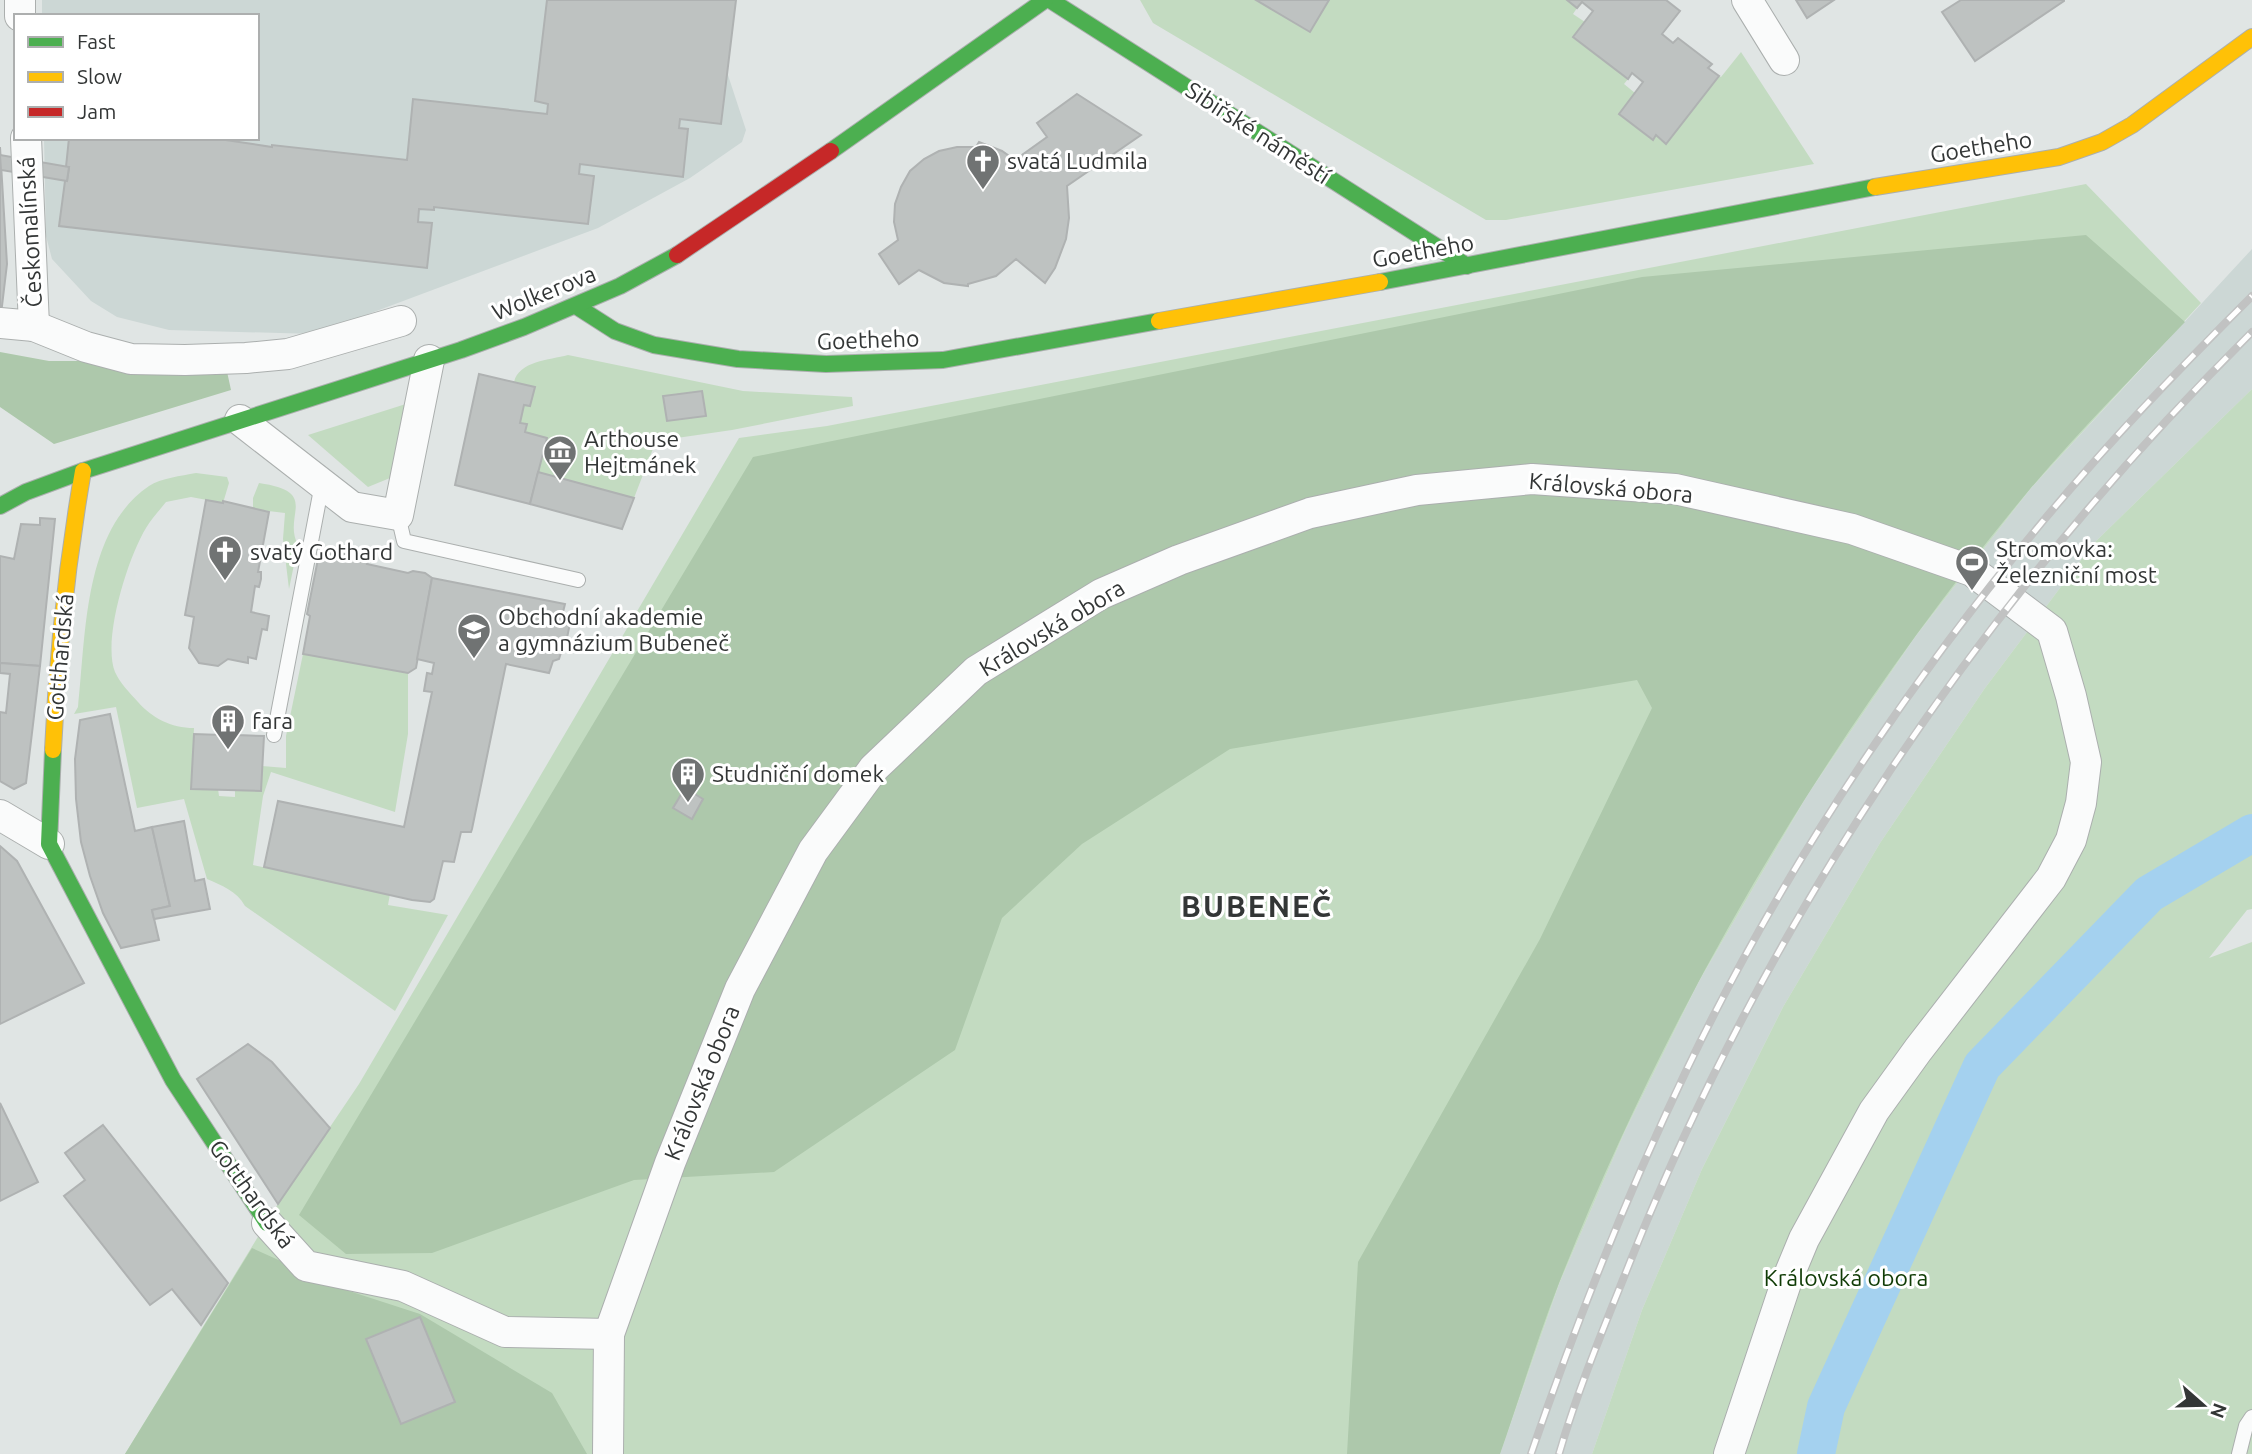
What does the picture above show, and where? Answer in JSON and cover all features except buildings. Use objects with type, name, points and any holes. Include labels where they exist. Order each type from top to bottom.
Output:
[{"type":"street","name":"Sibiřské náměstí","points":[[1047,0],[1467,266]]},
{"type":"street","name":"Wolkerova","points":[[0,506],[26,492],[83,471],[524,327],[576,306],[665,263],[1047,0]]},
{"type":"street","points":[[1746,0],[1784,60]]},
{"type":"street","name":"Goetheho","points":[[576,306],[618,333],[663,348],[756,362],[882,365],[943,360],[1467,266],[2078,151],[2102,142],[2132,125],[2252,37]]},
{"type":"street","name":"Českomalínská","points":[[26,140],[34,327]]},
{"type":"street","points":[[0,323],[34,327],[86,347],[131,359],[209,359],[288,354],[401,321]]},
{"type":"street","points":[[240,420],[352,507],[398,515],[429,359]]},
{"type":"street","name":"Gotthardská","points":[[83,471],[73,530],[56,691],[49,844],[173,1080],[267,1223],[306,1266],[404,1286],[505,1332],[609,1334]]},
{"type":"street","name":"Královská obora","points":[[608,1454],[609,1334],[670,1163],[740,989],[813,850],[874,768],[976,671],[1101,594],[1179,560],[1310,513],[1417,490],[1532,479],[1675,489],[1852,529],[1972,571],[2052,631],[2086,762],[2081,803],[2071,840],[2051,878],[1874,1111],[1804,1239],[1787,1280],[1729,1454]]},
{"type":"street","points":[[0,815],[49,844]]},
{"type":"lane","points":[[274,735],[321,484]]},
{"type":"lane","points":[[398,515],[404,541],[578,580]]},
{"type":"lane","points":[[2239,1454],[2246,1426],[2252,1417]]},
{"type":"shaded area","points":[[42,0],[736,0],[727,72],[746,130],[742,142],[690,178],[598,228],[315,334],[169,330],[117,317],[91,301],[52,259],[46,236],[44,140],[259,140],[259,14],[42,14]]},
{"type":"shaded area","points":[[2252,249],[2252,389],[2093,544],[1985,688],[1880,843],[1783,1007],[1702,1169],[1642,1310],[1592,1454],[1500,1454],[1559,1284],[1625,1131],[1698,983],[1808,794],[1915,637],[2031,488]]},
{"type":"green space","points":[[1140,0],[1256,0],[1309,32],[1329,0],[1567,0],[1577,8],[1573,14],[1585,22],[1574,37],[1628,79],[1624,84],[1635,93],[1619,114],[1652,140],[1656,135],[1667,143],[1741,52],[1814,164],[1506,220],[1486,220],[1153,23]]},
{"type":"green space","points":[[2086,184],[2201,303],[2031,488],[1915,637],[1808,794],[1698,983],[1625,1131],[1559,1284],[1500,1454],[125,1454],[278,1204],[359,1084],[739,438],[827,426]]},
{"type":"green space","points":[[2086,235],[2185,322],[2049,467],[1958,579],[1889,673],[1824,769],[1763,868],[1706,969],[1604,1176],[1551,1304],[1500,1454],[1347,1454],[1358,1262],[1540,939],[1652,708],[1637,680],[1230,749],[1082,844],[1002,918],[955,1050],[774,1172],[634,1180],[432,1253],[346,1254],[299,1215],[753,457],[1642,277]]},
{"type":"green space","points":[[0,352],[49,361],[226,367],[231,390],[54,444],[0,407]]},
{"type":"green space","points":[[568,355],[743,391],[852,397],[853,406],[732,430],[656,441],[634,498],[538,472],[547,438],[525,432],[526,424],[520,423],[524,405],[530,406],[535,387],[514,382],[517,375],[528,366]],"holes":[[[701,391],[705,416],[667,421],[664,396]]]},
{"type":"green space","name":"Královská obora","points":[[2252,389],[2252,909],[2247,910],[2209,958],[2252,942],[2252,1454],[1592,1454],[1642,1310],[1702,1169],[1783,1007],[1880,843],[1985,688],[2093,544]]},
{"type":"green space","points":[[409,403],[390,478],[368,487],[308,435]]},
{"type":"green space","points":[[196,473],[227,477],[229,483],[223,503],[191,497],[166,502],[148,525],[132,558],[114,620],[112,658],[115,672],[149,713],[170,724],[194,728],[191,789],[218,789],[219,796],[235,797],[235,790],[261,790],[262,766],[286,768],[286,736],[303,654],[408,673],[408,734],[395,812],[271,772],[263,796],[253,865],[390,894],[388,905],[448,915],[395,1011],[245,906],[233,892],[207,879],[184,799],[137,808],[116,707],[74,714],[78,707],[92,587],[111,530],[127,506],[149,486],[165,479]]},
{"type":"green space","points":[[259,483],[289,492],[296,506],[294,534],[298,545],[289,589],[283,539],[285,513],[253,509],[253,498]]},
{"type":"green space","points":[[252,1248],[343,1289],[420,1314],[552,1393],[587,1454],[125,1454]]},
{"type":"waterway","points":[[1816,1454],[1826,1407],[1982,1066],[2149,894],[2252,833]]},
{"type":"railway","points":[[1531,1454],[1603,1259],[1665,1116],[1727,989],[1817,833],[1918,683],[2028,540],[2125,427],[2252,296]]},
{"type":"railway","points":[[1559,1454],[1599,1340],[1682,1141],[1745,1014],[1814,890],[1891,770],[1973,654],[2061,542],[2154,434],[2252,332]]},
{"type":"traffic: fast","points":[[831,151],[1045,0]]},
{"type":"traffic: fast","points":[[1050,0],[1467,266]]},
{"type":"traffic: fast","points":[[1380,282],[1875,187]]},
{"type":"traffic: fast","points":[[0,506],[26,492],[83,471],[461,350],[524,327],[620,286],[677,255]]},
{"type":"traffic: fast","points":[[576,306],[615,331],[654,345],[738,359],[826,364],[943,360],[1159,321]]},
{"type":"traffic: fast","points":[[53,750],[49,844],[173,1080],[267,1223]]},
{"type":"traffic: slow","points":[[1875,187],[2059,157],[2102,142],[2132,125],[2252,37]]},
{"type":"traffic: slow","points":[[1159,321],[1380,282]]},
{"type":"traffic: slow","points":[[53,750],[64,610],[83,471]]},
{"type":"traffic: jam","points":[[677,255],[831,151]]},
{"type":"place","name":"svatá Ludmila","points":[[983,191]]},
{"type":"place","name":"Arthouse Hejtmánek","points":[[560,482]]},
{"type":"place","name":"svatý Gothard","points":[[225,582]]},
{"type":"place","name":"Stromovka: Železniční most","points":[[1972,592]]},
{"type":"place","name":"Obchodní akademie a gymnázium Bubeneč","points":[[474,660]]},
{"type":"place","name":"fara","points":[[228,751]]},
{"type":"place","name":"Studniční domek","points":[[688,804]]},
{"type":"district","name":"BUBENEČ","points":[[1257,907]]}]
